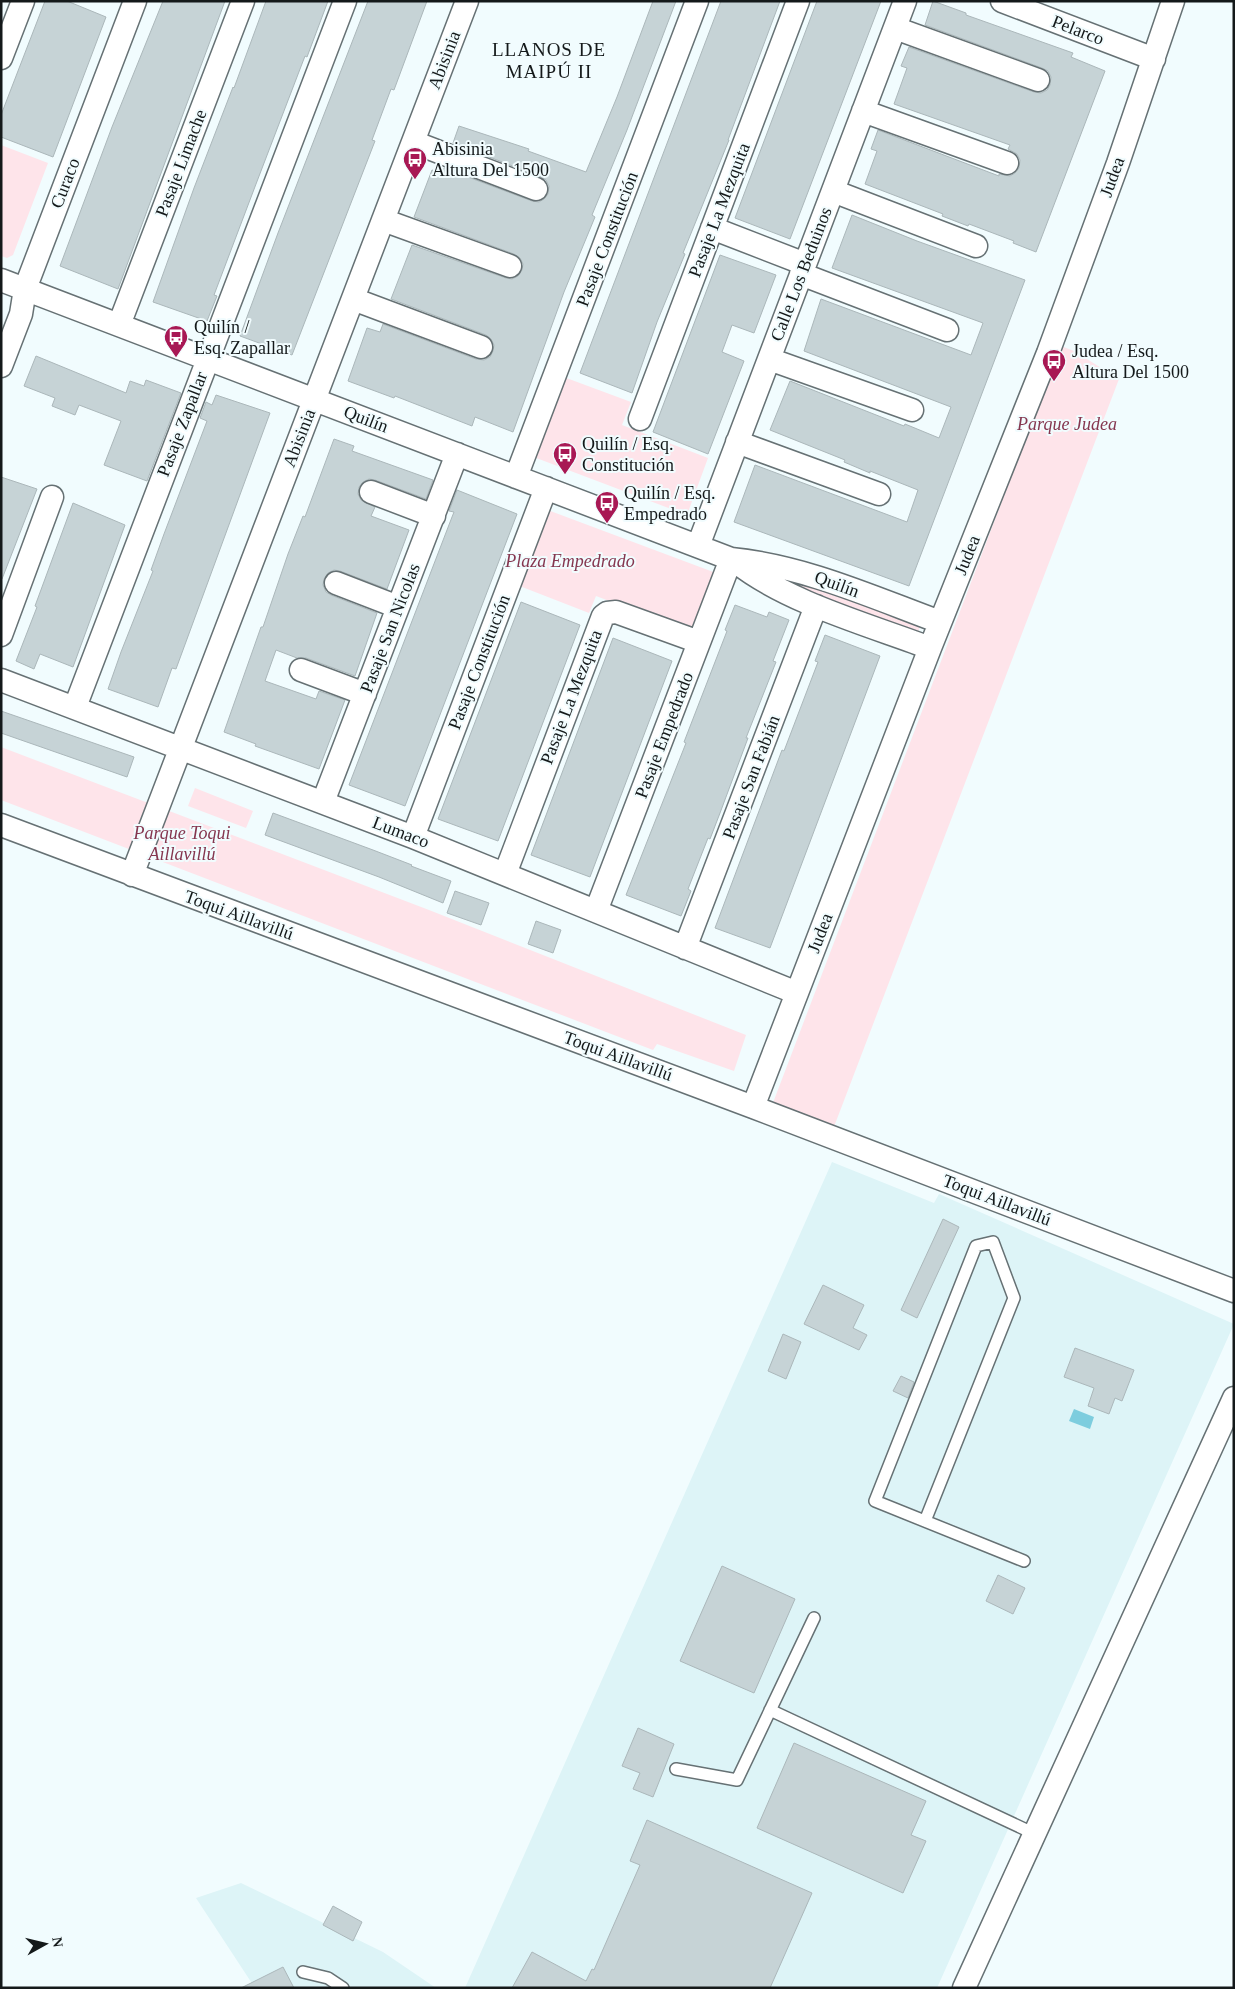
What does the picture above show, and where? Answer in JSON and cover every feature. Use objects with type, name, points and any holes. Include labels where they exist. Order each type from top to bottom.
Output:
[{"type":"street","points":[[1,58],[23,1]]},
{"type":"street","name":"Pasaje Limache","points":[[119,325],[243,1]]},
{"type":"street","name":"Pasaje Zapallar","points":[[74,708],[345,1]]},
{"type":"street","name":"Abisinia","points":[[132,875],[467,1]]},
{"type":"street","name":"Pasaje Constitución","points":[[516,477],[697,1]]},
{"type":"street","name":"Pasaje La Mezquita","points":[[640,419],[798,1]]},
{"type":"street","name":"Calle Los Beduinos","points":[[698,546],[905,1]]},
{"type":"street","name":"Pelarco","points":[[1002,1],[1154,59]]},
{"type":"street","name":"Judea","points":[[753,1107],[940,622],[1048,353],[1154,59],[1173,1]]},
{"type":"street","name":"Curaco","points":[[1,366],[21,314],[25,289],[130,2]]},
{"type":"street","points":[[895,28],[1038,80]]},
{"type":"street","points":[[863,111],[1007,163]]},
{"type":"street","points":[[413,142],[536,190]]},
{"type":"street","points":[[833,191],[976,246]]},
{"type":"street","points":[[383,220],[510,266]]},
{"type":"street","points":[[712,228],[803,269],[948,330]]},
{"type":"street","name":"Quilín","points":[[1,280],[731,559],[764,580],[816,606],[930,648]]},
{"type":"street","points":[[353,299],[481,347]]},
{"type":"street","points":[[769,359],[912,410]]},
{"type":"street","points":[[738,442],[879,494]]},
{"type":"street","name":"Pasaje San Nicolas","points":[[323,802],[457,454]]},
{"type":"street","name":"Pasaje Constitución","points":[[413,837],[546,488]]},
{"type":"street","points":[[371,492],[434,516]]},
{"type":"street","points":[[1,635],[52,497]]},
{"type":"street","name":"Quilín","points":[[731,559],[754,561],[802,572],[940,622]]},
{"type":"street","name":"Pasaje Empedrado","points":[[596,911],[731,559]]},
{"type":"street","points":[[336,583],[398,607]]},
{"type":"street","name":"Pasaje San Fabián","points":[[685,948],[816,606]]},
{"type":"street","name":"Pasaje La Mezquita","points":[[505,874],[603,616],[607,612],[616,612],[699,642]]},
{"type":"street","points":[[301,670],[365,694]]},
{"type":"street","name":"Lumaco","points":[[1,680],[413,837],[797,993]]},
{"type":"street","name":"Toqui Aillavillú","points":[[1,825],[753,1107],[1234,1291]]},
{"type":"street","points":[[964,1988],[1234,1398]]},
{"type":"lane","points":[[924,1521],[1014,1298],[993,1242],[976,1246],[875,1501],[924,1521],[1024,1561]]},
{"type":"lane","points":[[676,1769],[737,1780],[814,1618]]},
{"type":"lane","points":[[770,1710],[1035,1834]]},
{"type":"lane","points":[[303,1972],[328,1978],[342,1988]]},
{"type":"shaded area","points":[[832,1162],[934,1203],[939,1194],[1234,1324],[937,1988],[465,1988]]},
{"type":"shaded area","points":[[241,1883],[383,1952],[436,1988],[255,1988],[196,1898]]},
{"type":"green space","points":[[1,145],[48,163],[13,255],[7,258],[1,256]]},
{"type":"green space","name":"Parque Judea","points":[[1061,346],[1074,351],[1119,379],[832,1132],[771,1108]]},
{"type":"green space","points":[[561,376],[631,402],[622,425],[708,458],[687,515],[531,456]]},
{"type":"green space","name":"Plaza Empedrado","points":[[545,509],[716,573],[694,633],[596,596],[589,613],[517,585]]},
{"type":"green space","points":[[761,571],[818,582],[921,624],[917,635],[912,636]]},
{"type":"green space","name":"Parque Toqui Aillavillú","points":[[1,747],[429,910],[746,1035],[734,1071],[657,1044],[653,1050],[1,800]]},
{"type":"green space","points":[[195,788],[253,811],[246,828],[188,806]]},
{"type":"water","points":[[1074,1409],[1094,1417],[1090,1429],[1069,1421]]},
{"type":"building","points":[[45,1],[67,1],[106,17],[53,157],[1,137],[1,115]]},
{"type":"building","points":[[163,1],[225,1],[118,289],[60,266],[112,127]]},
{"type":"building","points":[[266,1],[328,1],[307,57],[305,56],[214,295],[217,296],[207,321],[153,302],[194,188]]},
{"type":"building","points":[[368,1],[427,1],[394,90],[391,89],[372,140],[375,141],[292,355],[240,336]]},
{"type":"building","points":[[653,1],[676,1],[627,130],[592,215],[595,217],[564,292],[513,432],[475,417],[472,426],[395,396],[394,398],[348,381],[367,328],[380,332],[383,324],[476,359],[484,360],[490,357],[494,345],[486,335],[391,299],[412,245],[506,278],[512,279],[518,276],[522,270],[523,264],[520,258],[514,254],[414,217],[432,170],[442,173],[444,168],[532,201],[539,202],[548,194],[549,186],[546,180],[541,177],[453,143],[459,126],[529,149],[528,151],[586,172],[617,97]]},
{"type":"building","points":[[721,1],[780,1],[729,140],[683,253],[685,254],[657,322],[632,393],[580,373]]},
{"type":"building","points":[[817,1],[881,1],[790,239],[735,218]]},
{"type":"building","points":[[933,1],[966,13],[966,15],[1073,53],[1071,57],[1105,71],[1036,252],[1013,243],[1014,241],[969,224],[968,226],[942,216],[943,214],[865,184],[877,151],[871,149],[878,130],[999,176],[999,174],[1010,176],[1019,168],[1020,160],[1017,154],[1008,149],[1010,145],[894,104],[907,68],[901,66],[909,47],[1034,92],[1041,93],[1047,90],[1050,85],[1051,77],[1048,71],[1042,68],[925,25]]},
{"type":"building","points":[[852,215],[1025,280],[909,586],[734,522],[755,465],[907,522],[918,490],[870,471],[870,473],[844,462],[845,460],[770,430],[790,381],[939,438],[951,407],[804,351],[821,299],[971,355],[983,323],[832,268]]},
{"type":"building","points":[[720,255],[776,275],[754,333],[732,325],[722,352],[744,361],[708,454],[653,432]]},
{"type":"building","points":[[36,356],[126,393],[130,381],[144,386],[146,380],[181,393],[147,481],[104,465],[121,421],[79,405],[75,415],[52,406],[55,398],[24,386]]},
{"type":"building","points":[[216,395],[270,413],[176,669],[172,668],[158,707],[108,689],[207,421],[200,418],[206,402],[212,405]]},
{"type":"building","points":[[334,439],[354,446],[352,451],[433,480],[426,499],[375,480],[369,479],[359,487],[358,494],[361,500],[375,507],[371,516],[409,530],[387,589],[334,570],[328,573],[324,579],[323,585],[326,592],[377,613],[355,676],[306,658],[297,658],[276,650],[265,681],[316,699],[319,691],[345,700],[319,769],[255,746],[256,744],[224,732],[288,554],[303,516],[305,517]]},
{"type":"building","points":[[1,477],[37,489],[2,579],[1,579]]},
{"type":"building","points":[[457,490],[517,514],[405,806],[349,785],[454,512],[449,511]]},
{"type":"building","points":[[73,503],[125,525],[73,667],[40,654],[34,669],[16,661]]},
{"type":"building","points":[[521,602],[580,625],[498,841],[438,819]]},
{"type":"building","points":[[735,605],[767,617],[769,612],[789,620],[773,661],[776,662],[746,738],[748,738],[720,813],[688,889],[691,891],[681,916],[626,895],[686,743],[684,742],[727,631],[725,630]]},
{"type":"building","points":[[825,635],[880,656],[770,948],[715,928],[782,750],[784,751],[818,662],[815,661]]},
{"type":"building","points":[[613,638],[672,661],[590,877],[531,855]]},
{"type":"building","points":[[1,711],[134,757],[127,777],[1,733]]},
{"type":"building","points":[[273,813],[451,881],[443,903],[265,835]]},
{"type":"building","points":[[455,891],[489,903],[481,925],[447,913]]},
{"type":"building","points":[[536,921],[561,930],[553,953],[528,944]]},
{"type":"building","points":[[943,1219],[959,1227],[917,1318],[901,1310]]},
{"type":"building","points":[[823,1285],[864,1305],[853,1328],[867,1335],[859,1350],[804,1324]]},
{"type":"building","points":[[783,1334],[801,1342],[786,1379],[768,1371]]},
{"type":"building","points":[[1075,1348],[1134,1370],[1122,1401],[1115,1398],[1109,1414],[1088,1406],[1094,1388],[1064,1377]]},
{"type":"building","points":[[901,1376],[914,1382],[908,1398],[893,1391]]},
{"type":"building","points":[[722,1566],[795,1599],[754,1693],[680,1661]]},
{"type":"building","points":[[998,1575],[1025,1588],[1013,1614],[986,1601]]},
{"type":"building","points":[[638,1728],[674,1744],[653,1797],[633,1789],[640,1773],[622,1766]]},
{"type":"building","points":[[794,1743],[926,1801],[911,1835],[926,1841],[903,1893],[757,1828]]},
{"type":"building","points":[[647,1820],[812,1893],[770,1988],[512,1988],[532,1952],[586,1981],[592,1969],[594,1970],[640,1865],[630,1861]]},
{"type":"building","points":[[333,1906],[362,1922],[353,1941],[323,1925]]},
{"type":"building","points":[[283,1967],[294,1988],[241,1988]]},
{"type":"place","name":"Abisinia Altura Del 1500","points":[[415,180]]},
{"type":"place","name":"Quilín / Esq. Zapallar","points":[[176,358]]},
{"type":"place","name":"Judea / Esq. Altura Del 1500","points":[[1054,382]]},
{"type":"place","name":"Quilín / Esq. Constitución","points":[[565,475]]},
{"type":"place","name":"Quilín / Esq. Empedrado","points":[[607,524]]},
{"type":"district","name":"LLANOS DE MAIPÚ II","points":[[549,60]]}]
